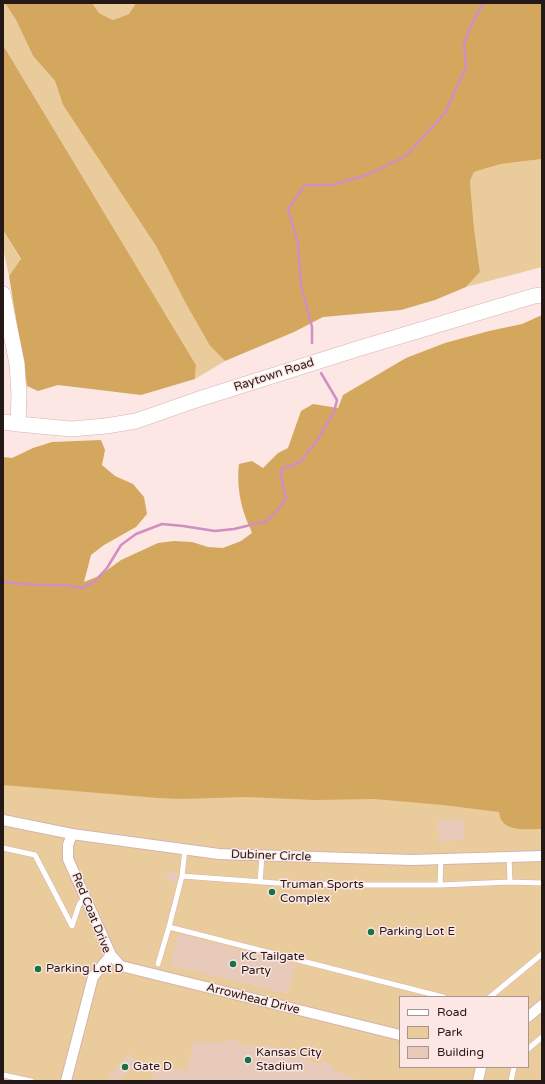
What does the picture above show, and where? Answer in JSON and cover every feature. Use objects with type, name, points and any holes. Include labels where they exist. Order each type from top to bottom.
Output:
[{"type":"main road","points":[[3,294],[17,364],[19,394],[18,424]]},
{"type":"main road","name":"Raytown Road","points":[[3,422],[71,429],[106,426],[136,421],[199,399],[357,349],[534,296],[542,295]]},
{"type":"street","name":"Dubiner Circle","points":[[3,820],[72,834],[219,854],[412,860],[542,856]]},
{"type":"street","name":"Red Coat Drive","points":[[66,1081],[93,977],[111,955],[68,860],[68,845],[72,834]]},
{"type":"street","name":"Arrowhead Drive","points":[[111,955],[121,966],[399,1035]]},
{"type":"street","points":[[529,1015],[542,1005]]},
{"type":"street","points":[[478,1081],[481,1068]]},
{"type":"lane","points":[[3,848],[35,855],[72,926],[79,905],[85,896]]},
{"type":"lane","points":[[158,964],[170,927],[182,876],[185,849]]},
{"type":"lane","points":[[260,882],[262,856]]},
{"type":"lane","points":[[509,856],[510,882]]},
{"type":"lane","points":[[440,885],[441,859]]},
{"type":"lane","points":[[182,876],[260,882],[352,885],[440,885],[510,882],[542,883]]},
{"type":"lane","points":[[170,927],[439,996]]},
{"type":"lane","points":[[491,996],[542,954]]},
{"type":"lane","points":[[529,1048],[542,1037]]},
{"type":"lane","points":[[511,1081],[514,1068]]},
{"type":"lane","points":[[3,1074],[8,1078],[31,1081]]},
{"type":"green space","points":[[3,3],[5,3],[16,20],[33,56],[55,81],[63,105],[156,246],[210,346],[225,361],[195,379],[196,365],[3,45]]},
{"type":"green space","points":[[92,3],[136,3],[129,14],[113,20],[99,13]]},
{"type":"green space","points":[[542,159],[542,267],[466,287],[480,272],[470,181],[474,172],[501,164]]},
{"type":"green space","points":[[3,230],[21,260],[9,276],[3,248]]},
{"type":"green space","name":"Truman Sports Complex","points":[[3,745],[542,787],[542,1081],[3,1081]]},
{"type":"shaded area","points":[[5,3],[92,3],[99,13],[113,20],[129,14],[136,3],[542,3],[542,159],[501,164],[474,172],[470,181],[480,272],[466,287],[435,300],[401,310],[323,317],[294,332],[225,361],[210,346],[156,246],[63,105],[55,81],[33,56],[16,20]]},
{"type":"shaded area","points":[[3,45],[196,365],[195,379],[141,395],[58,385],[38,391],[27,386],[9,276],[21,259],[3,230]]},
{"type":"shaded area","points":[[542,315],[542,829],[520,829],[510,827],[505,825],[501,820],[499,812],[374,799],[314,800],[246,797],[182,799],[3,785],[3,457],[12,458],[33,448],[52,442],[101,440],[105,450],[102,465],[115,476],[133,484],[144,497],[147,514],[136,527],[104,545],[91,555],[84,582],[99,576],[121,560],[158,543],[174,541],[192,542],[208,547],[223,548],[241,541],[252,533],[241,501],[238,482],[239,464],[252,461],[263,468],[278,453],[288,448],[301,411],[313,404],[338,408],[343,395],[406,358],[445,343],[522,324]]},
{"type":"building","points":[[463,819],[464,840],[439,842],[438,820]]},
{"type":"building","points":[[168,871],[178,873],[176,882],[166,879]]},
{"type":"building","name":"KC Tailgate Party","points":[[178,934],[296,964],[288,994],[170,965]]},
{"type":"building","name":"Kansas City Stadium","points":[[227,1039],[238,1040],[238,1044],[261,1048],[262,1044],[300,1053],[299,1057],[321,1065],[322,1061],[333,1065],[332,1069],[361,1081],[150,1081],[157,1070],[187,1069],[192,1047],[195,1042],[226,1042]]},
{"type":"building","name":"Gate D","points":[[130,1052],[136,1065],[119,1081],[105,1081]]},
{"type":"waterway","points":[[312,343],[312,327],[301,286],[298,243],[288,209],[305,185],[332,185],[367,175],[406,156],[445,113],[466,67],[464,45],[472,22],[484,3]]},
{"type":"waterway","points":[[3,582],[38,585],[65,585],[81,588],[93,583],[107,568],[121,545],[136,534],[162,524],[215,531],[234,529],[267,521],[281,506],[286,498],[281,478],[282,469],[300,462],[318,439],[334,412],[337,400],[321,373]]},
{"type":"place","name":"Truman Sports Complex","points":[[272,892]]},
{"type":"place","name":"Parking Lot E","points":[[371,932]]},
{"type":"place","name":"KC Tailgate Party","points":[[233,964]]},
{"type":"place","name":"Parking Lot D","points":[[38,969]]},
{"type":"place","name":"Kansas City Stadium","points":[[248,1060]]},
{"type":"place","name":"Gate D","points":[[125,1067]]}]
